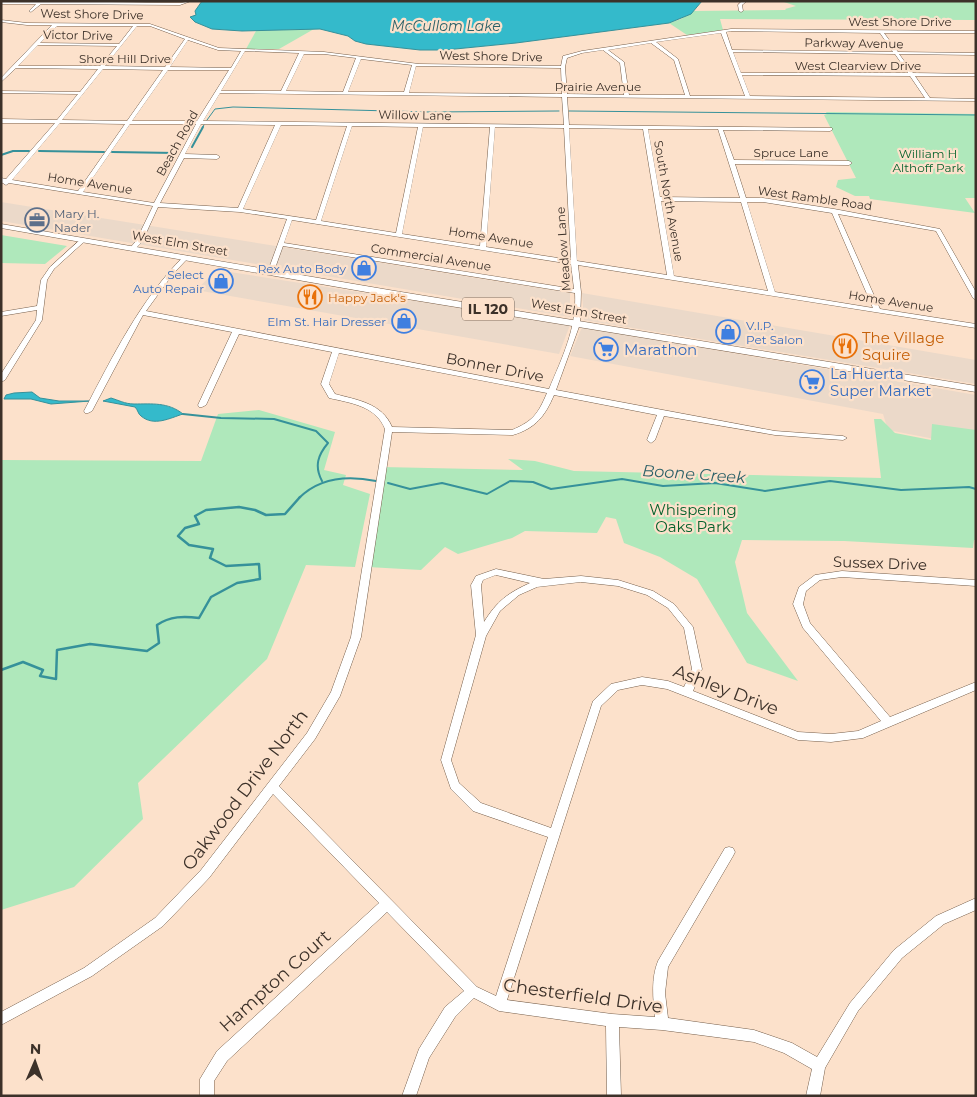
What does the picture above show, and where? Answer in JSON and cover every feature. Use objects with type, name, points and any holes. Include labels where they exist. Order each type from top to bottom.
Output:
[{"type":"main road","name":"West Elm Street","points":[[1,226],[577,324],[976,389]]},
{"type":"street","points":[[741,11],[740,5],[745,1]]},
{"type":"street","points":[[32,12],[42,2]]},
{"type":"street","points":[[1,3],[180,4],[188,2]]},
{"type":"street","name":"West Shore Drive","points":[[2,22],[158,26],[187,39],[218,49],[302,52],[359,57],[414,65],[563,67],[565,57],[571,54],[723,31],[976,32]]},
{"type":"street","points":[[1,81],[56,24]]},
{"type":"street","points":[[1,186],[8,181],[59,121],[136,25]]},
{"type":"street","points":[[723,31],[748,98]]},
{"type":"street","points":[[882,32],[928,99]]},
{"type":"street","points":[[80,192],[187,39]]},
{"type":"street","points":[[652,42],[676,59],[688,97]]},
{"type":"street","name":"Victor Drive","points":[[37,44],[119,45]]},
{"type":"street","points":[[604,49],[622,62],[627,96]]},
{"type":"street","name":"Beach Road","points":[[133,248],[139,242],[156,205],[200,123],[244,50]]},
{"type":"street","name":"Parkway Avenue","points":[[731,51],[976,54]]},
{"type":"street","points":[[284,93],[302,52]]},
{"type":"street","points":[[345,94],[359,57]]},
{"type":"street","points":[[406,94],[414,65]]},
{"type":"street","name":"Shore Hill Drive","points":[[16,66],[233,69]]},
{"type":"street","name":"Meadow Lane","points":[[390,429],[513,433],[529,426],[540,416],[552,392],[577,324],[578,292],[574,262],[563,67]]},
{"type":"street","name":"West Clearview Drive","points":[[740,74],[976,75]]},
{"type":"street","points":[[1,92],[82,93]]},
{"type":"street","name":"Prairie Avenue","points":[[220,92],[976,100]]},
{"type":"street","name":"Willow Lane","points":[[1,121],[830,129]]},
{"type":"street","points":[[240,210],[279,123]]},
{"type":"street","points":[[318,222],[350,124]]},
{"type":"street","points":[[399,235],[421,125]]},
{"type":"street","points":[[483,247],[493,126]]},
{"type":"street","name":"South North Avenue","points":[[645,127],[671,278]]},
{"type":"street","points":[[720,128],[772,294]]},
{"type":"street","points":[[182,156],[217,156]]},
{"type":"street","name":"Spruce Lane","points":[[732,162],[849,163]]},
{"type":"street","name":"Home Avenue","points":[[1,180],[156,205],[240,210],[976,326]]},
{"type":"street","name":"West Ramble Road","points":[[657,199],[763,200],[938,230],[976,298]]},
{"type":"street","points":[[834,211],[877,310]]},
{"type":"street","points":[[271,271],[290,218]]},
{"type":"street","points":[[1,380],[39,320],[44,280],[52,268],[83,240]]},
{"type":"street","name":"Commercial Avenue","points":[[281,244],[578,292]]},
{"type":"street","points":[[88,411],[158,289],[175,267],[186,257]]},
{"type":"street","points":[[1,314],[40,308]]},
{"type":"street","name":"Bonner Drive","points":[[143,313],[661,413],[775,433],[843,438]]},
{"type":"street","points":[[202,405],[236,332]]},
{"type":"street","points":[[336,351],[325,384],[332,396],[378,411],[386,420],[390,429]]},
{"type":"street","points":[[651,440],[661,413]]},
{"type":"street","name":"Oakwood Drive North","points":[[1,1019],[88,972],[159,922],[205,874],[311,736],[336,693],[356,637],[390,429]]},
{"type":"street","points":[[481,635],[476,585],[479,578],[496,572],[545,582]]},
{"type":"street","name":"Sussex Drive","points":[[888,722],[806,625],[798,604],[802,588],[818,577],[842,574],[976,583]]},
{"type":"street","points":[[553,834],[477,808],[455,786],[446,760],[481,635],[491,617],[503,602],[527,587],[545,582],[581,579],[618,582],[650,592],[671,606],[688,626],[697,669],[687,693]]},
{"type":"street","name":"Ashley Drive","points":[[499,1005],[553,834],[597,704],[616,687],[642,681],[668,685],[798,736],[831,738],[859,735],[976,686]]},
{"type":"street","name":"Chesterfield Drive","points":[[272,787],[473,991],[499,1005],[754,1036],[788,1048],[819,1066]]},
{"type":"street","points":[[662,1024],[659,993],[662,965],[728,852]]},
{"type":"street","name":"Hampton Court","points":[[207,1096],[207,1079],[222,1056],[387,904]]},
{"type":"street","points":[[813,1096],[819,1066],[854,1007],[898,954],[940,920],[961,909],[976,904]]},
{"type":"street","points":[[409,1096],[424,1054],[450,1012],[473,991]]},
{"type":"street","points":[[612,1020],[614,1096]]},
{"type":"shaded area","points":[[1,202],[570,293],[570,317],[1,221]]},
{"type":"shaded area","points":[[217,270],[570,325],[559,354],[196,290]]},
{"type":"shaded area","points":[[582,293],[976,360],[976,384],[584,320]]},
{"type":"shaded area","points":[[582,327],[976,395],[976,447],[888,430],[883,414],[570,356]]},
{"type":"green space","points":[[781,1],[976,1],[976,20],[720,19],[723,30],[687,35],[669,23],[681,19],[694,11],[786,10],[796,6]]},
{"type":"green space","points":[[314,29],[279,49],[246,49],[256,31]]},
{"type":"green space","name":"William H Althoff Park","points":[[826,112],[976,114],[976,198],[965,198],[975,213],[870,199],[869,196],[855,196],[836,187],[838,180],[856,178],[824,115],[827,114]]},
{"type":"green space","points":[[1,235],[67,246],[45,264],[1,263]]},
{"type":"green space","points":[[259,410],[335,432],[324,470],[346,475],[343,485],[370,494],[355,567],[306,565],[267,659],[138,783],[143,819],[74,887],[1,910],[1,460],[201,461],[218,414]]},
{"type":"green space","name":"Whispering Oaks Park","points":[[874,419],[881,419],[895,433],[931,440],[932,424],[976,430],[976,540],[974,540],[973,548],[844,541],[742,540],[735,562],[747,613],[798,681],[747,663],[697,579],[660,557],[624,543],[616,519],[606,517],[597,533],[525,531],[512,538],[458,554],[445,547],[421,570],[368,567],[382,467],[523,470],[508,459],[535,461],[574,471],[881,478]]},
{"type":"water","name":"McCullom Lake","points":[[202,1],[702,1],[691,14],[669,23],[516,43],[445,50],[420,50],[366,44],[355,41],[348,36],[320,29],[242,31],[212,29],[195,22],[190,17],[196,15],[195,11]]},
{"type":"water","points":[[32,392],[40,398],[59,401],[90,401],[51,404],[31,399],[4,399],[6,395],[14,393]]},
{"type":"water","points":[[111,398],[131,404],[153,404],[172,407],[183,414],[162,421],[151,421],[140,415],[135,407],[103,401]]},
{"type":"waterway","points":[[207,120],[215,109],[233,107],[430,112],[559,111]]},
{"type":"waterway","points":[[569,111],[976,115]]},
{"type":"waterway","points":[[192,147],[203,127]]},
{"type":"waterway","points":[[1,155],[13,151],[29,151]]},
{"type":"waterway","points":[[39,151],[104,152]]},
{"type":"waterway","points":[[112,152],[176,153]]},
{"type":"waterway","points":[[183,414],[221,418],[274,419],[316,431],[328,443],[318,461],[318,470],[322,481]]},
{"type":"waterway","name":"Boone Creek","points":[[300,498],[316,486],[334,479],[355,478],[376,481]]},
{"type":"waterway","name":"Boone Creek","points":[[388,483],[410,489],[442,483],[487,494],[510,481],[533,482],[551,489],[622,479],[663,486],[715,483],[765,491],[830,481],[901,490],[969,487],[976,489]]},
{"type":"waterway","name":"Boone Creek","points":[[1,670],[23,662],[43,670],[40,676],[56,679],[57,650],[90,644],[147,651],[159,643],[157,625],[177,617],[199,618],[211,597],[237,583],[260,579],[259,564],[226,566],[210,558],[213,549],[189,545],[178,536],[185,528],[199,524],[195,516],[206,510],[239,507],[255,510],[266,515],[285,514],[300,498]]},
{"type":"place","name":"Mary H. Nader","points":[[37,220]]},
{"type":"place","name":"Rex Auto Body","points":[[364,268]]},
{"type":"place","name":"Select Auto Repair","points":[[221,281]]},
{"type":"place","name":"Happy Jack's","points":[[310,297]]},
{"type":"place","name":"Elm St. Hair Dresser","points":[[404,321]]},
{"type":"place","name":"V.I.P. Pet Salon","points":[[728,332]]},
{"type":"place","name":"The Village Squire","points":[[845,346]]},
{"type":"place","name":"Marathon","points":[[606,349]]},
{"type":"place","name":"La Huerta Super Market","points":[[812,382]]}]
